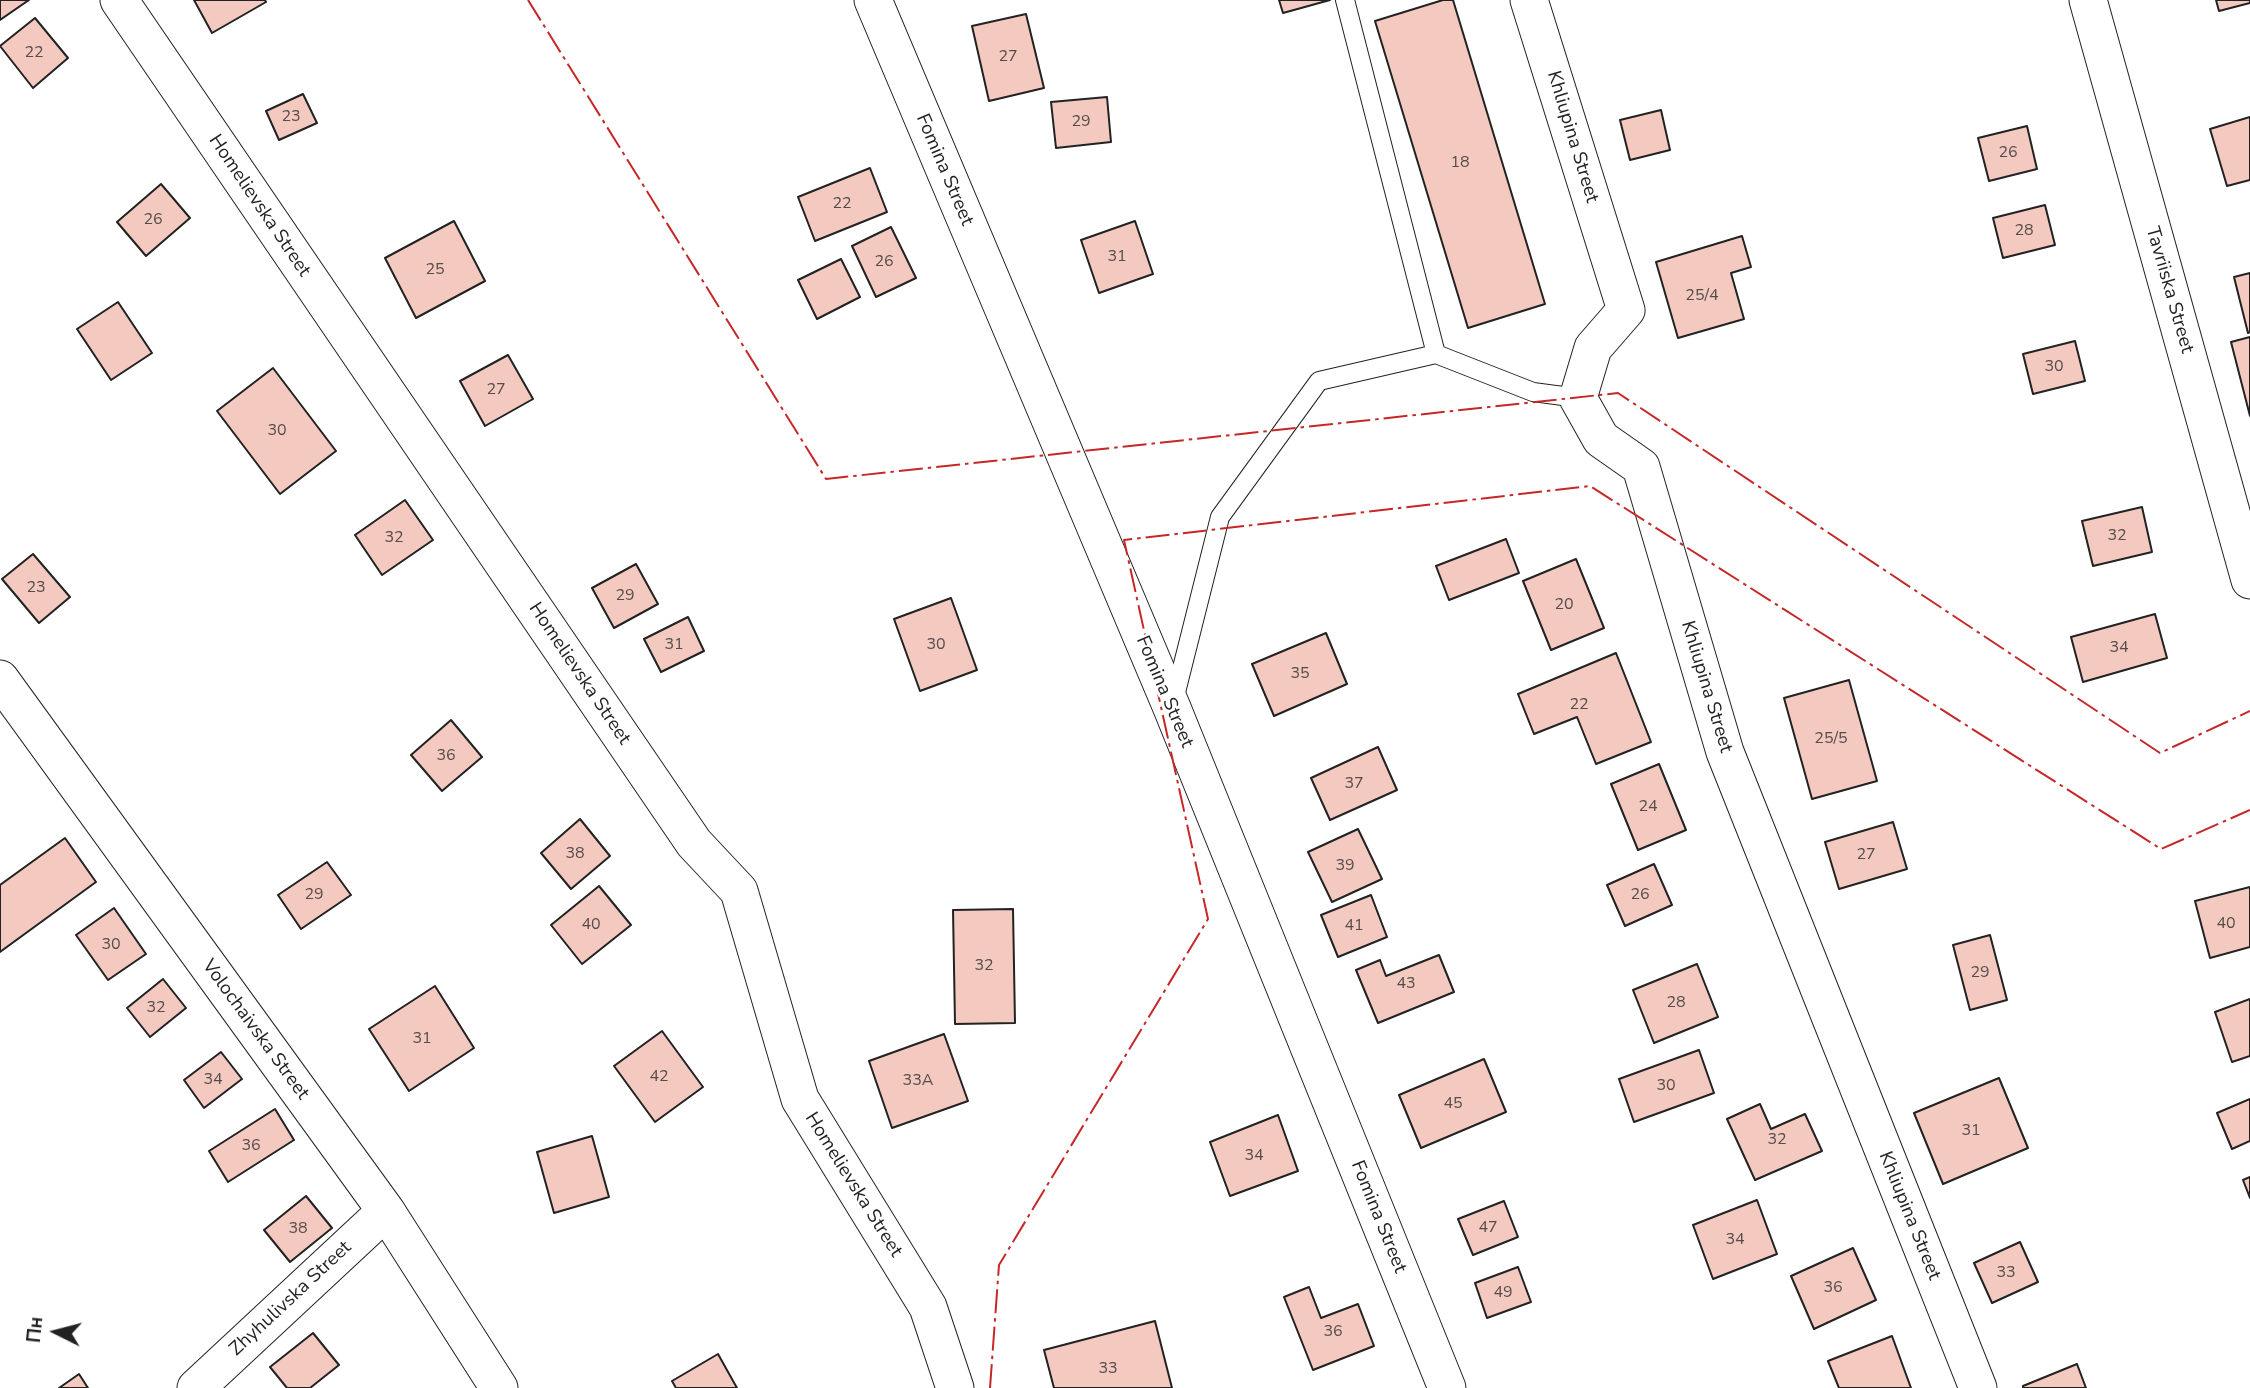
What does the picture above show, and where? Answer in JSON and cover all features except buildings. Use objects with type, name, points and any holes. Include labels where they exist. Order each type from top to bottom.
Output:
[{"type":"street","name":"Homelievska Street","points":[[119,0],[694,843],[739,891],[800,1099],[928,1307],[955,1388]]},
{"type":"street","name":"Fomina Street","points":[[873,0],[1171,708],[1447,1388]]},
{"type":"street","name":"Khliupina Street","points":[[1529,0],[1626,310],[1593,348],[1578,398],[1601,439],[1641,467],[1724,751],[1978,1388]]},
{"type":"street","name":"Tavriiska Street","points":[[2088,0],[2250,579]]},
{"type":"street","name":"Volochaivska Street","points":[[0,679],[386,1211],[499,1388]]},
{"type":"street","name":"Zhyhulivska Street","points":[[196,1388],[386,1211]]},
{"type":"lane","points":[[1346,0],[1436,354]]},
{"type":"lane","points":[[1171,708],[1220,517],[1319,381],[1436,354],[1533,392],[1578,398]]},
{"type":"power","points":[[528,0],[826,479],[1618,393],[2160,753],[2250,711]]},
{"type":"power","points":[[990,1388],[999,1265],[1208,919],[1124,540],[1590,486],[2161,849],[2250,810]]}]
